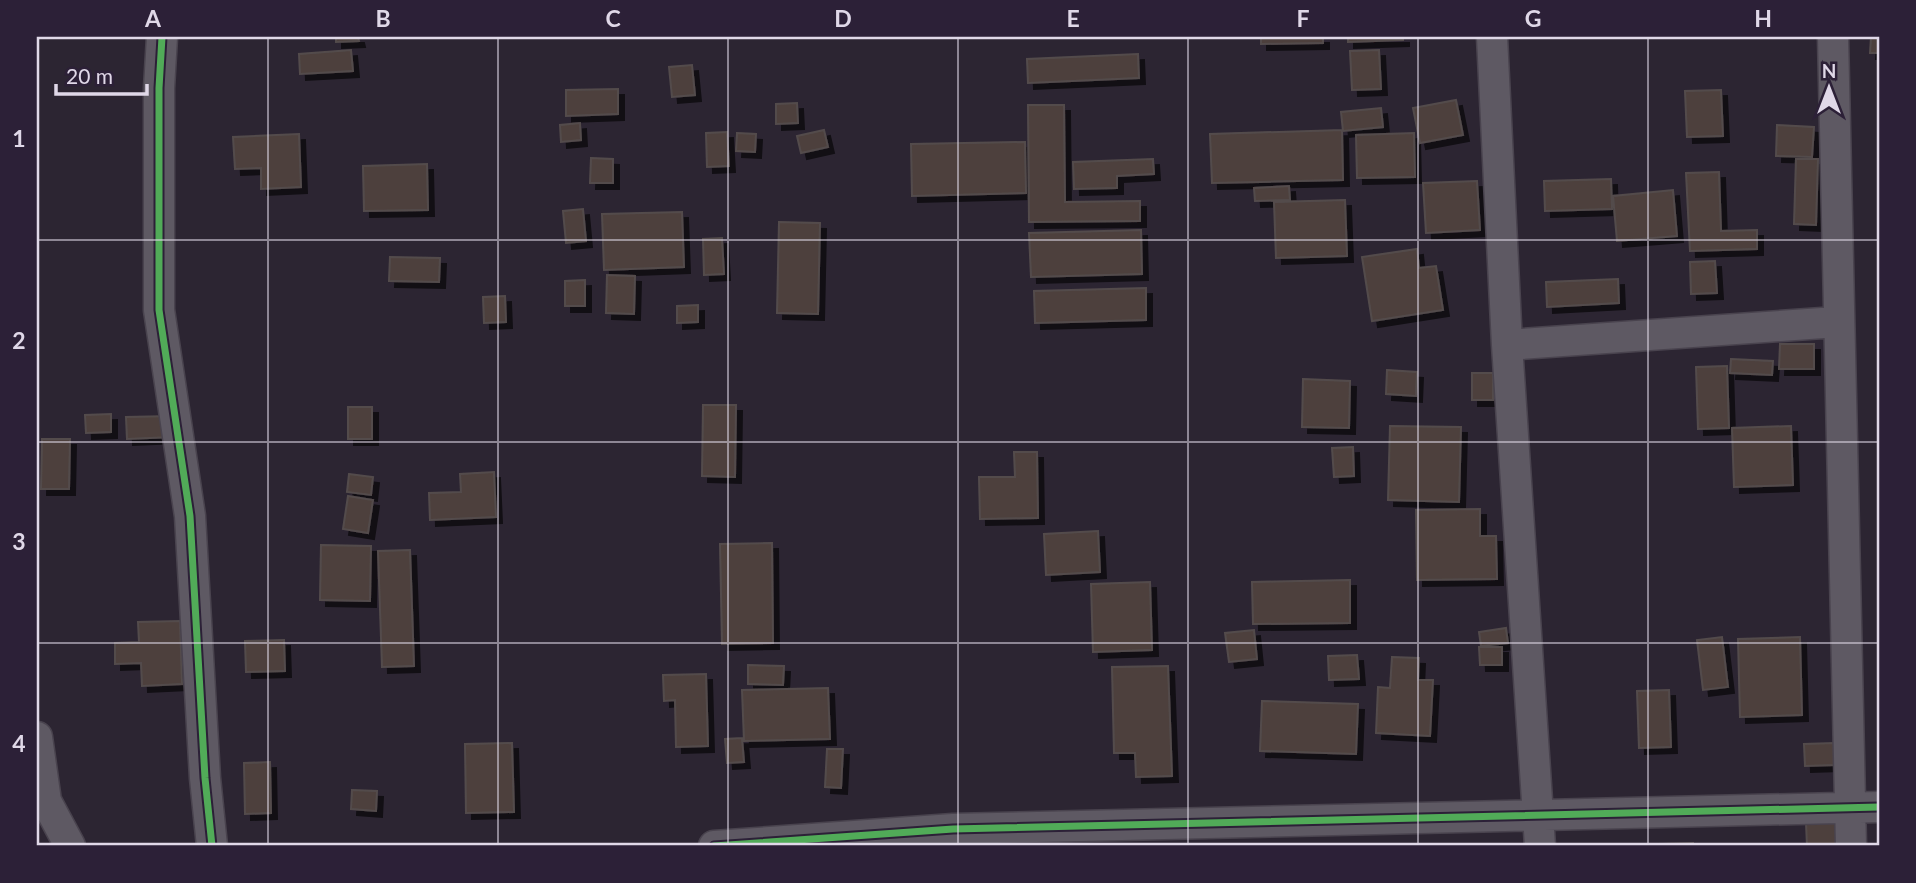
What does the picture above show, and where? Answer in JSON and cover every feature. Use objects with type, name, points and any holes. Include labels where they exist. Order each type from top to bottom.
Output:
[{"type":"street","points":[[162,37],[159,88],[159,310],[190,516],[205,778],[212,846]]},
{"type":"street","points":[[1492,37],[1507,345],[1540,846]]},
{"type":"street","points":[[1833,37],[1837,322],[1851,846]]},
{"type":"street","points":[[1507,345],[1837,322]]},
{"type":"street","points":[[37,737],[46,801],[70,846]]},
{"type":"street","points":[[713,846],[953,829],[1879,807]]},
{"type":"building","points":[[336,37],[358,37],[359,41],[336,42]]},
{"type":"building","points":[[1261,37],[1323,37],[1323,43],[1261,44]]},
{"type":"building","points":[[1348,37],[1403,37],[1403,40],[1348,42]]},
{"type":"building","points":[[1871,37],[1879,37],[1879,53],[1870,53]]},
{"type":"building","points":[[351,50],[353,71],[300,74],[299,54]]},
{"type":"building","points":[[1379,50],[1381,89],[1352,90],[1350,51]]},
{"type":"building","points":[[1138,54],[1139,78],[1028,83],[1027,59]]},
{"type":"building","points":[[692,65],[695,95],[672,97],[669,67]]},
{"type":"building","points":[[618,89],[618,114],[566,116],[566,90]]},
{"type":"building","points":[[1721,90],[1723,136],[1687,137],[1685,91]]},
{"type":"building","points":[[1456,100],[1463,135],[1420,143],[1413,108]]},
{"type":"building","points":[[797,103],[798,123],[776,124],[776,104]]},
{"type":"building","points":[[1028,105],[1064,105],[1065,202],[1140,201],[1140,221],[1029,222]]},
{"type":"building","points":[[1381,108],[1383,127],[1343,131],[1341,112]]},
{"type":"building","points":[[580,123],[581,140],[561,142],[560,125]]},
{"type":"building","points":[[1777,125],[1814,127],[1812,157],[1776,156]]},
{"type":"building","points":[[824,130],[828,147],[801,153],[797,136]]},
{"type":"building","points":[[1342,130],[1343,180],[1212,183],[1210,134]]},
{"type":"building","points":[[727,132],[729,166],[707,167],[706,133]]},
{"type":"building","points":[[737,133],[756,134],[755,152],[736,151]]},
{"type":"building","points":[[1414,133],[1415,177],[1357,178],[1356,135]]},
{"type":"building","points":[[299,134],[301,187],[261,189],[261,168],[235,169],[233,137]]},
{"type":"building","points":[[1025,142],[1026,193],[912,196],[911,144]]},
{"type":"building","points":[[591,158],[613,159],[613,183],[590,183]]},
{"type":"building","points":[[1153,159],[1154,174],[1117,176],[1117,188],[1074,189],[1073,162]]},
{"type":"building","points":[[1796,159],[1818,159],[1816,225],[1794,224]]},
{"type":"building","points":[[427,164],[428,210],[364,211],[363,166]]},
{"type":"building","points":[[1719,172],[1721,231],[1757,230],[1757,249],[1690,251],[1686,173]]},
{"type":"building","points":[[1611,179],[1612,209],[1545,211],[1544,181]]},
{"type":"building","points":[[1477,181],[1480,230],[1426,233],[1423,183]]},
{"type":"building","points":[[1289,186],[1290,200],[1255,201],[1254,188]]},
{"type":"building","points":[[1673,190],[1677,236],[1617,241],[1613,196]]},
{"type":"building","points":[[1345,200],[1347,256],[1276,258],[1274,202]]},
{"type":"building","points":[[583,209],[586,241],[566,243],[563,211]]},
{"type":"building","points":[[682,212],[684,267],[604,270],[602,214]]},
{"type":"building","points":[[779,222],[820,223],[818,314],[777,313]]},
{"type":"building","points":[[1141,230],[1142,274],[1031,277],[1029,233]]},
{"type":"building","points":[[722,238],[724,274],[704,275],[703,239]]},
{"type":"building","points":[[1417,249],[1419,268],[1436,266],[1443,310],[1372,321],[1362,257]]},
{"type":"building","points":[[390,257],[440,258],[439,282],[389,281]]},
{"type":"building","points":[[1715,261],[1717,293],[1691,294],[1690,262]]},
{"type":"building","points":[[607,275],[635,276],[634,314],[606,313]]},
{"type":"building","points":[[1618,279],[1619,303],[1547,307],[1546,282]]},
{"type":"building","points":[[585,280],[585,306],[565,306],[565,281]]},
{"type":"building","points":[[1146,288],[1146,320],[1035,323],[1034,291]]},
{"type":"building","points":[[505,296],[506,322],[484,323],[483,297]]},
{"type":"building","points":[[698,305],[698,322],[677,323],[677,306]]},
{"type":"building","points":[[1780,344],[1814,344],[1814,369],[1779,369]]},
{"type":"building","points":[[1731,359],[1773,361],[1772,375],[1730,373]]},
{"type":"building","points":[[1727,366],[1729,428],[1698,429],[1696,367]]},
{"type":"building","points":[[1387,370],[1417,372],[1416,396],[1386,394]]},
{"type":"building","points":[[1472,373],[1493,373],[1493,400],[1472,400]]},
{"type":"building","points":[[1303,379],[1350,381],[1349,428],[1302,427]]},
{"type":"building","points":[[703,405],[736,405],[735,477],[702,476]]},
{"type":"building","points":[[348,407],[372,407],[372,439],[348,439]]},
{"type":"building","points":[[111,414],[111,432],[86,433],[85,415]]},
{"type":"building","points":[[172,416],[173,437],[127,439],[126,417]]},
{"type":"building","points":[[1390,426],[1461,427],[1459,502],[1388,500]]},
{"type":"building","points":[[1791,426],[1793,485],[1734,487],[1732,428]]},
{"type":"building","points":[[42,439],[70,439],[69,489],[41,489]]},
{"type":"building","points":[[1353,447],[1354,476],[1334,477],[1332,448]]},
{"type":"building","points":[[1014,452],[1037,452],[1038,518],[980,519],[979,477],[1015,477]]},
{"type":"building","points":[[494,472],[496,517],[430,520],[429,493],[461,492],[460,474]]},
{"type":"building","points":[[349,474],[373,477],[371,495],[347,492]]},
{"type":"building","points":[[348,496],[373,500],[368,533],[343,529]]},
{"type":"building","points":[[1480,509],[1480,536],[1496,536],[1497,579],[1417,580],[1416,510]]},
{"type":"building","points":[[1098,531],[1100,572],[1046,575],[1044,534]]},
{"type":"building","points":[[772,543],[773,643],[722,644],[720,544]]},
{"type":"building","points":[[321,545],[371,546],[370,601],[320,600]]},
{"type":"building","points":[[410,550],[414,666],[382,667],[378,551]]},
{"type":"building","points":[[1350,580],[1350,623],[1253,624],[1252,582]]},
{"type":"building","points":[[1150,582],[1152,650],[1093,652],[1091,584]]},
{"type":"building","points":[[180,621],[182,684],[142,686],[141,663],[115,664],[115,643],[139,642],[138,622]]},
{"type":"building","points":[[1506,628],[1508,643],[1481,646],[1479,632]]},
{"type":"building","points":[[1254,630],[1257,659],[1229,662],[1225,633]]},
{"type":"building","points":[[1722,637],[1728,687],[1703,690],[1697,640]]},
{"type":"building","points":[[1800,637],[1802,715],[1740,717],[1738,639]]},
{"type":"building","points":[[284,640],[285,671],[246,672],[245,641]]},
{"type":"building","points":[[1479,647],[1502,647],[1502,665],[1480,665]]},
{"type":"building","points":[[1357,655],[1359,679],[1329,680],[1328,656]]},
{"type":"building","points":[[1392,657],[1419,658],[1418,680],[1433,680],[1430,736],[1376,733],[1378,687],[1390,688]]},
{"type":"building","points":[[748,665],[784,666],[783,685],[748,684]]},
{"type":"building","points":[[1168,666],[1172,776],[1136,777],[1135,753],[1114,753],[1112,667]]},
{"type":"building","points":[[706,674],[708,746],[676,747],[675,700],[664,701],[663,675]]},
{"type":"building","points":[[828,688],[830,739],[744,741],[742,690]]},
{"type":"building","points":[[1669,690],[1671,747],[1639,748],[1637,691]]},
{"type":"building","points":[[1262,701],[1358,704],[1356,754],[1260,751]]},
{"type":"building","points":[[742,738],[744,762],[727,763],[725,739]]},
{"type":"building","points":[[512,743],[514,812],[466,813],[465,744]]},
{"type":"building","points":[[1834,743],[1835,765],[1805,766],[1804,744]]},
{"type":"building","points":[[827,749],[843,749],[841,788],[825,787]]},
{"type":"building","points":[[270,762],[271,813],[245,814],[244,763]]},
{"type":"building","points":[[352,790],[377,791],[376,811],[351,809]]},
{"type":"building","points":[[1839,822],[1840,845],[1807,846],[1806,823]]},
{"type":"building","points":[[1693,843],[1693,846],[1622,846],[1622,845]]},
{"type":"cycle path","points":[[162,37],[159,88],[159,310],[190,516],[205,778],[212,846]]},
{"type":"cycle path","points":[[714,846],[953,829],[1879,807]]}]
